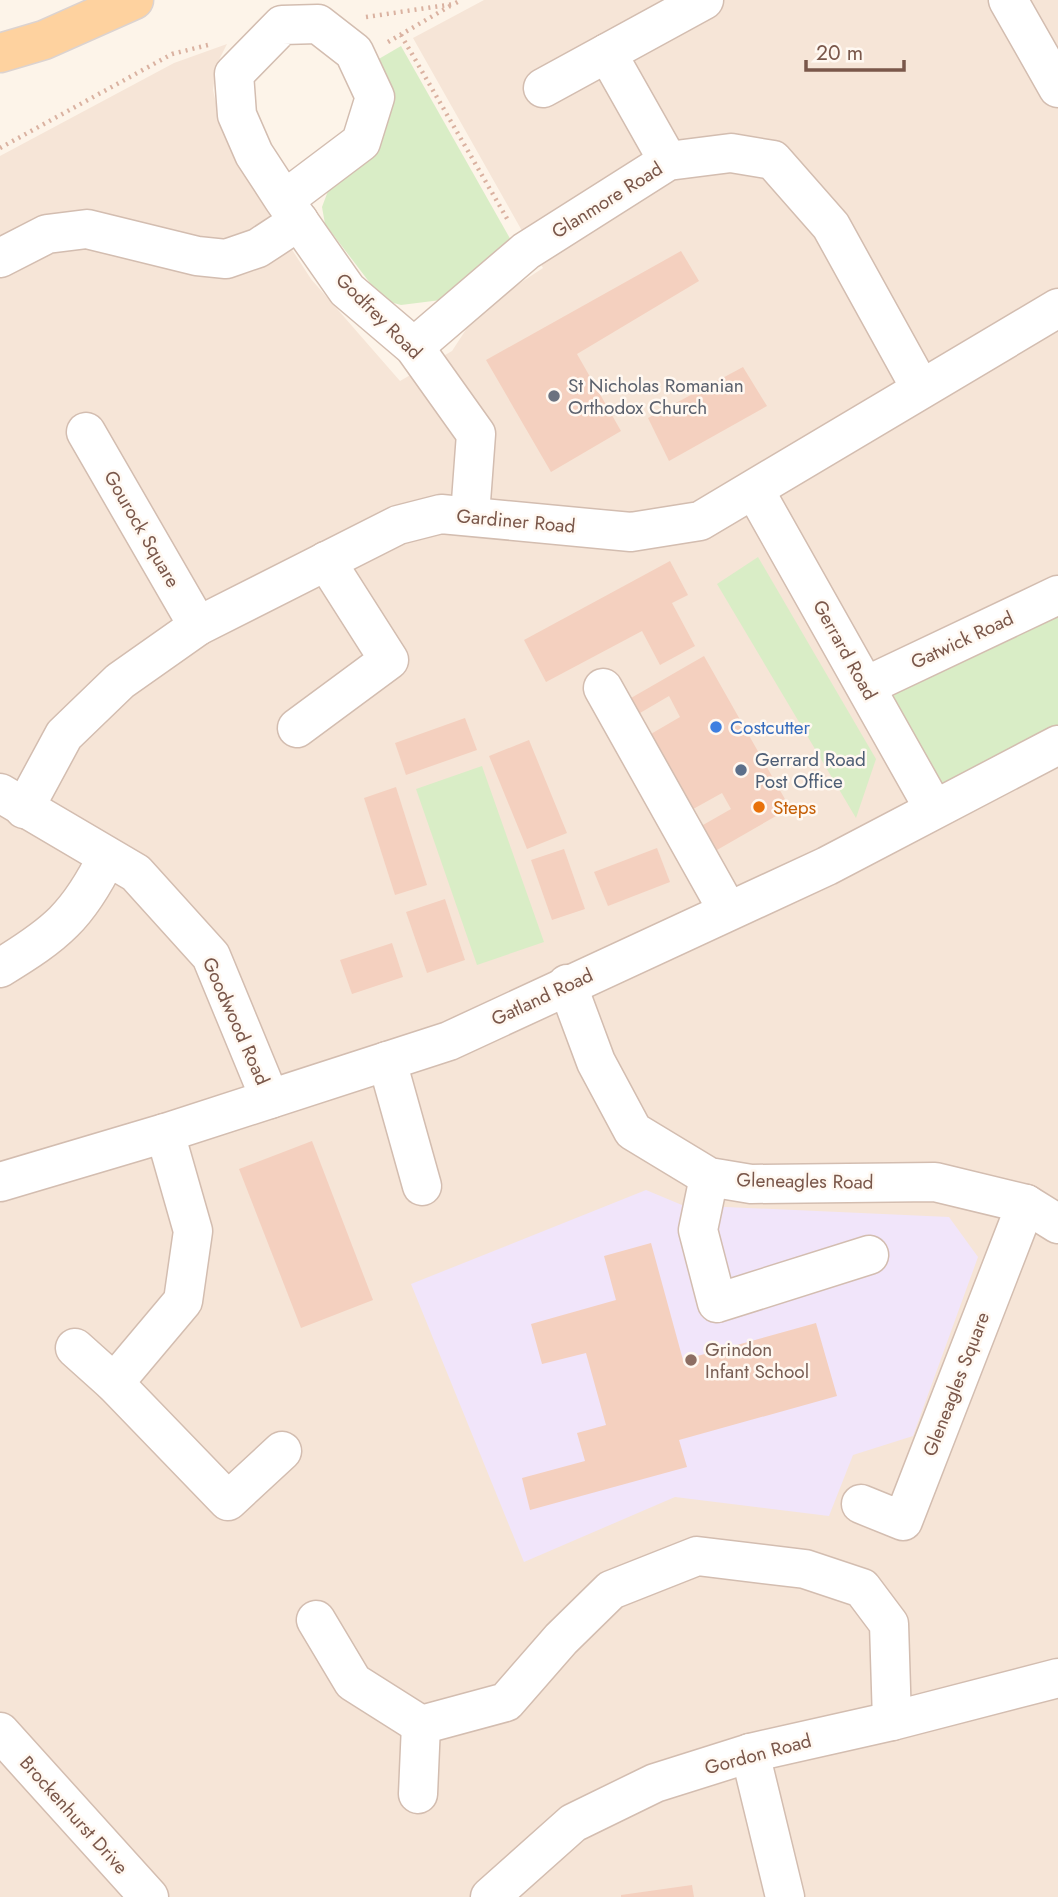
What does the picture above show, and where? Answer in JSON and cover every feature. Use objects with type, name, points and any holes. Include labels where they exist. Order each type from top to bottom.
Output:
[{"type":"main road","points":[[0,53],[44,40],[134,0]]},
{"type":"street","points":[[543,88],[704,0]]},
{"type":"street","points":[[1009,0],[1058,88]]},
{"type":"street","points":[[0,258],[47,234],[88,229],[197,256],[226,259],[258,248],[291,211],[361,142],[375,97],[354,52],[318,24]]},
{"type":"street","name":"Godfrey Road","points":[[318,24],[282,25],[234,74],[237,115],[254,154],[347,290],[415,347],[476,434],[470,515]]},
{"type":"street","points":[[607,53],[668,161]]},
{"type":"street","name":"Glanmore Road","points":[[415,347],[526,251],[668,161],[731,153],[773,160],[831,226],[921,389]]},
{"type":"street","name":"Gardiner Road","points":[[12,801],[64,735],[120,681],[198,626],[398,525],[441,514],[631,532],[700,521],[755,491],[1058,308]]},
{"type":"street","name":"Gourock Square","points":[[86,432],[198,626]]},
{"type":"street","name":"Gerrard Road","points":[[755,491],[934,809]]},
{"type":"street","points":[[297,728],[389,660],[326,561]]},
{"type":"street","name":"Gatwick Road","points":[[866,686],[1058,595]]},
{"type":"street","points":[[603,688],[728,911]]},
{"type":"street","name":"Gatland Road","points":[[0,1182],[165,1133],[449,1041],[567,984],[827,866],[1058,745]]},
{"type":"street","name":"Goodwood Road","points":[[12,801],[136,873],[211,956],[270,1099]]},
{"type":"street","points":[[0,968],[38,945],[70,919],[93,886],[107,856]]},
{"type":"street","name":"Gleneagles Road","points":[[567,984],[596,1062],[633,1131],[709,1177],[751,1184],[935,1182],[1026,1204],[1058,1224]]},
{"type":"street","points":[[387,1061],[422,1186]]},
{"type":"street","points":[[114,1383],[183,1301],[193,1231],[165,1133]]},
{"type":"street","points":[[709,1177],[698,1230],[717,1303],[869,1255]]},
{"type":"street","name":"Gleneagles Square","points":[[861,1504],[903,1521],[1026,1204]]},
{"type":"street","points":[[75,1348],[114,1383],[228,1501],[282,1451]]},
{"type":"street","points":[[316,1620],[353,1682],[421,1725],[506,1702],[561,1639],[611,1590],[697,1556],[805,1569],[862,1588],[889,1624],[892,1721]]},
{"type":"street","name":"Gordon Road","points":[[490,1897],[573,1824],[655,1783],[750,1752],[892,1721],[1058,1678]]},
{"type":"street","points":[[418,1794],[421,1725]]},
{"type":"street","name":"Brockenhurst Drive","points":[[0,1732],[149,1897]]},
{"type":"street","points":[[750,1752],[785,1897]]},
{"type":"path","points":[[358,60],[461,0]]},
{"type":"path","points":[[318,24],[454,4]]},
{"type":"path","points":[[401,35],[526,251]]},
{"type":"path","points":[[0,148],[173,54],[221,41]]},
{"type":"shaded area","points":[[484,0],[1058,0],[1058,1897],[0,1897],[0,156],[174,63],[227,44],[217,64],[213,90],[218,112],[265,208],[311,279],[400,381],[452,351],[467,328],[491,302],[543,268],[413,38]]},
{"type":"shaded area","name":"Grindon Infant School","points":[[646,1190],[682,1205],[949,1217],[978,1257],[913,1436],[853,1455],[829,1516],[675,1497],[524,1562],[411,1284]]},
{"type":"green space","points":[[401,46],[512,242],[441,300],[401,305],[383,300],[325,224],[322,207],[377,60]]},
{"type":"green space","points":[[758,557],[876,759],[856,818],[717,584]]},
{"type":"green space","points":[[1058,595],[1058,745],[934,809],[866,686]]},
{"type":"green space","points":[[482,766],[544,942],[477,965],[416,789]]},
{"type":"building","name":"St Nicholas Romanian Orthodox Church","points":[[681,251],[699,281],[577,354],[621,431],[551,472],[486,360]]},
{"type":"building","points":[[743,367],[767,406],[669,461],[648,418]]},
{"type":"building","points":[[670,561],[688,595],[672,603],[695,646],[660,665],[642,631],[546,682],[524,640]]},
{"type":"building","points":[[704,656],[790,808],[710,854],[696,829],[731,809],[722,793],[686,813],[644,738],[680,717],[669,696],[640,713],[631,698]]},
{"type":"building","points":[[465,718],[477,750],[406,775],[395,743]]},
{"type":"building","points":[[529,740],[567,833],[527,849],[489,756]]},
{"type":"building","points":[[396,787],[427,885],[395,895],[364,798]]},
{"type":"building","points":[[657,848],[670,882],[608,906],[594,872]]},
{"type":"building","points":[[564,849],[585,909],[552,920],[531,860]]},
{"type":"building","points":[[445,899],[465,960],[427,973],[406,912]]},
{"type":"building","points":[[392,943],[403,977],[352,994],[340,960]]},
{"type":"building","points":[[312,1141],[373,1300],[301,1328],[239,1169]]},
{"type":"building","points":[[651,1243],[683,1360],[816,1323],[837,1396],[679,1440],[687,1467],[530,1510],[522,1478],[585,1461],[577,1433],[606,1425],[586,1353],[542,1364],[531,1324],[616,1300],[604,1256]]},
{"type":"building","points":[[692,1885],[694,1897],[621,1897],[621,1895]]},
{"type":"place","name":"St Nicholas Romanian Orthodox Church","points":[[554,396]]},
{"type":"place","name":"Costcutter","points":[[716,727]]},
{"type":"place","name":"Gerrard Road Post Office","points":[[741,770]]},
{"type":"place","name":"Steps","points":[[759,807]]},
{"type":"place","name":"Grindon Infant School","points":[[691,1360]]}]
